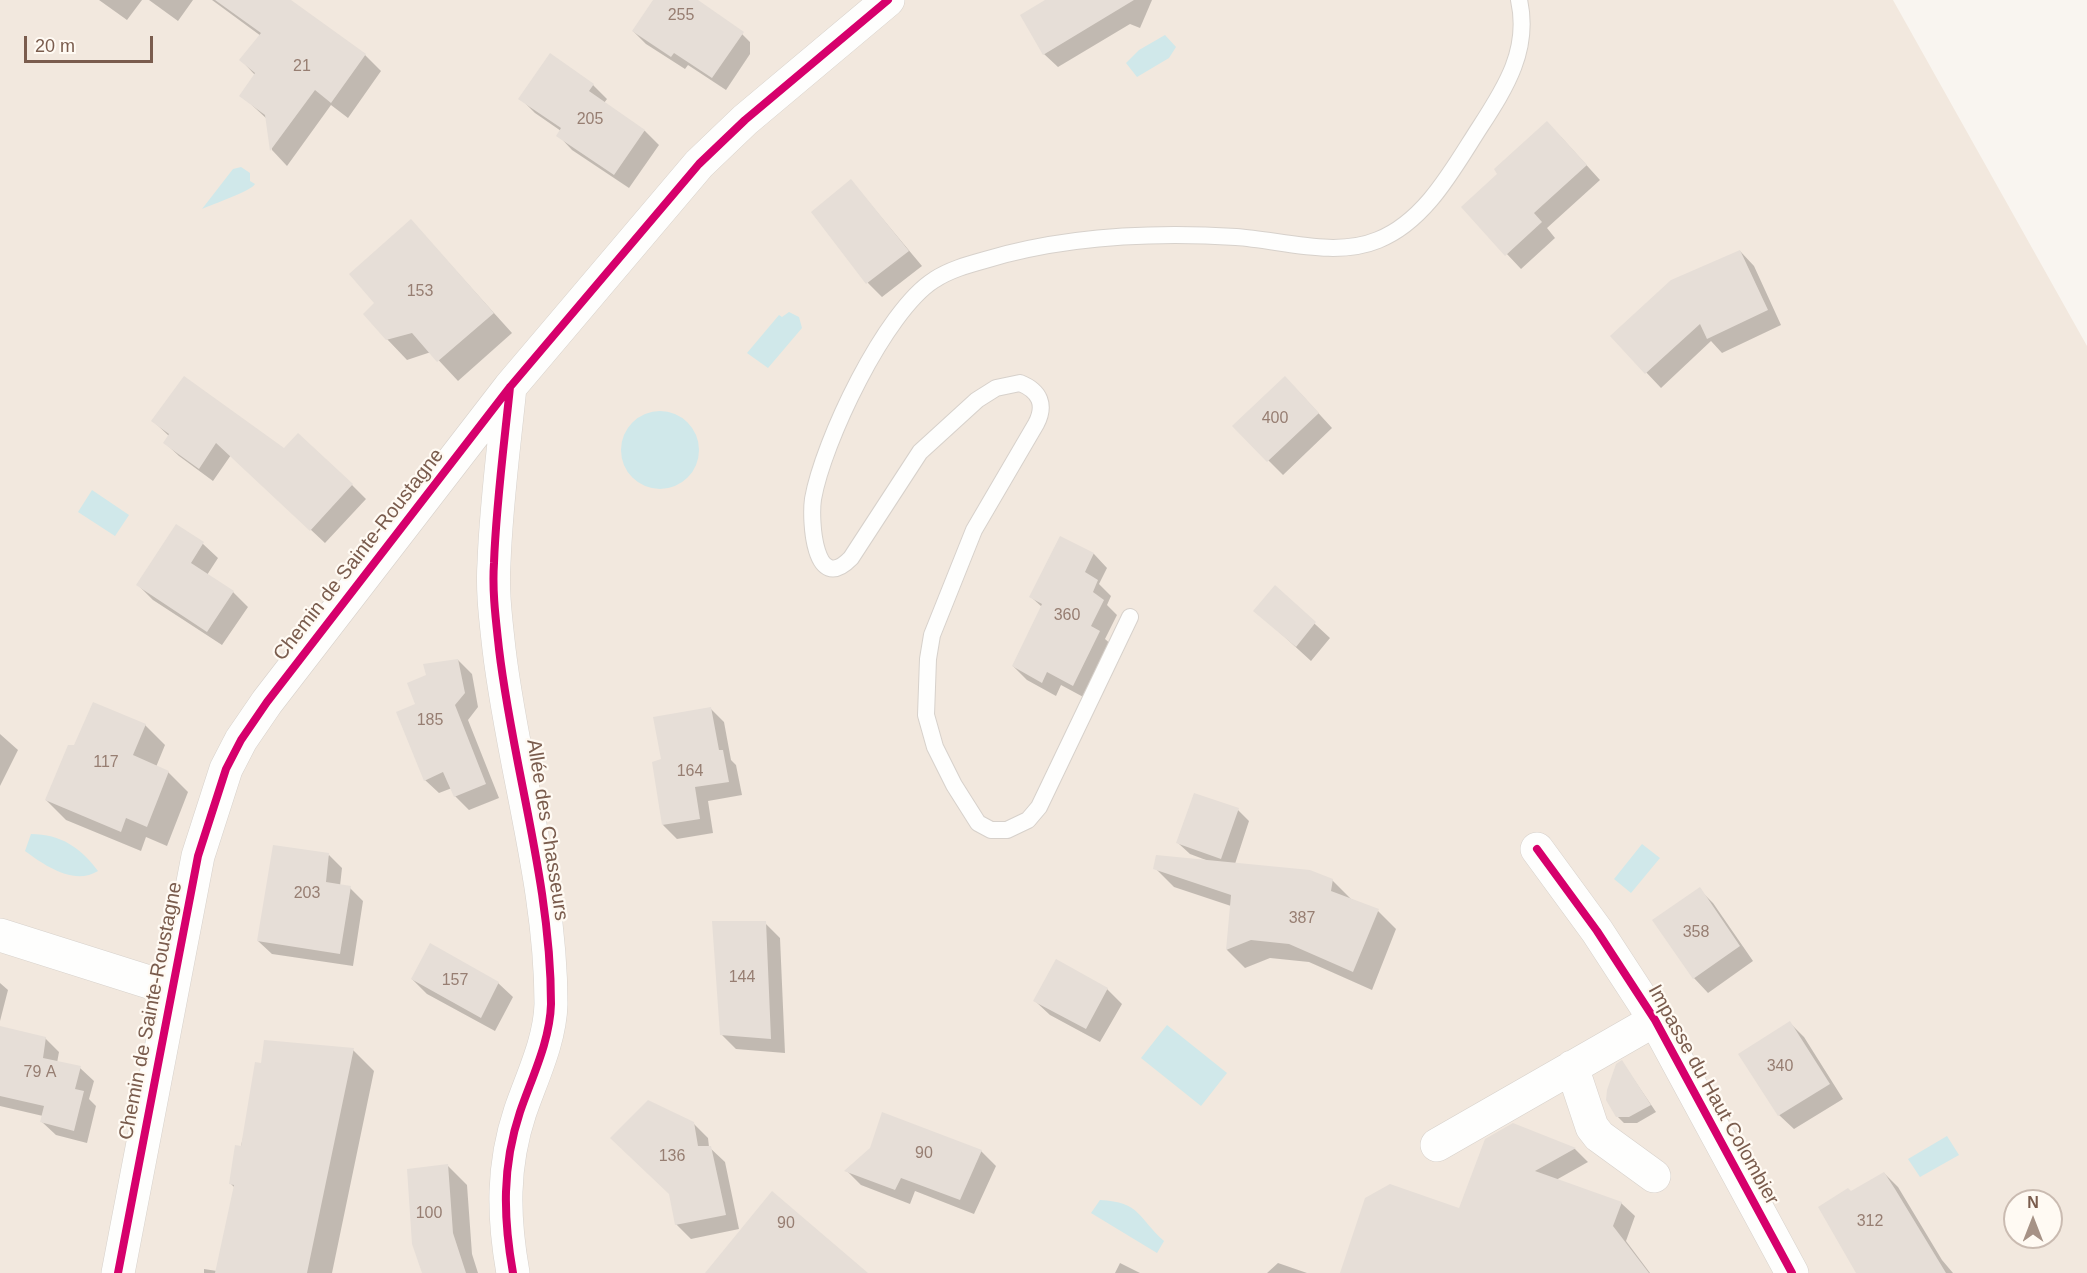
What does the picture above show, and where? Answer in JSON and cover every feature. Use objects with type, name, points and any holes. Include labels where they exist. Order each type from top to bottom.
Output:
[{"type":"street","name":"Chemin de Sainte-Roustagne","points":[[118,1273],[198,856],[216,795],[241,740],[267,702],[510,387],[699,164],[745,120],[888,0]]},
{"type":"street","name":"Allée des Chasseurs","points":[[510,387],[494,565],[495,608],[500,653],[544,906],[551,1005],[546,1039],[519,1114],[506,1175],[506,1223],[513,1273]]},
{"type":"street","name":"Impasse du Haut Colombier","points":[[1537,849],[1597,932],[1655,1020],[1792,1273]]},
{"type":"street","points":[[0,935],[171,990]]},
{"type":"street","points":[[1437,1145],[1655,1020]]},
{"type":"street","points":[[1572,1067],[1592,1127],[1599,1136],[1654,1176]]},
{"type":"lane","points":[[1130,617],[1039,807],[1028,820],[1007,830],[991,830],[978,823],[954,785],[935,747],[926,715],[928,659],[932,635],[974,530],[1036,424],[1042,406],[1036,393],[1020,383],[996,388],[977,400],[920,452],[851,558],[843,565],[828,566],[821,562],[814,545],[811,527],[813,497],[823,462],[857,381],[887,332],[932,280],[955,269],[1007,253],[1057,242],[1150,236],[1238,237],[1331,247],[1357,245],[1387,236],[1396,231],[1437,192],[1507,84],[1522,39],[1523,19],[1519,0]]},
{"type":"shaded area","points":[[0,0],[1893,0],[2087,346],[2087,1273],[0,1273]]},
{"type":"water","points":[[1165,35],[1176,47],[1169,58],[1137,77],[1126,63],[1139,50]]},
{"type":"water","points":[[241,167],[250,173],[250,181],[255,184],[239,194],[202,209],[233,169]]},
{"type":"water","points":[[789,312],[799,317],[802,328],[768,368],[747,353],[779,315],[782,317]]},
{"type":"water","points":[[660,411],[675,414],[687,423],[696,435],[699,450],[696,465],[687,477],[675,486],[660,489],[645,486],[633,477],[624,465],[621,450],[624,435],[633,423],[645,414]]},
{"type":"water","points":[[92,490],[129,515],[115,536],[78,512]]},
{"type":"water","points":[[31,834],[52,837],[69,844],[85,856],[98,871],[79,876],[69,875],[50,867],[25,851]]},
{"type":"water","points":[[1642,844],[1660,858],[1631,893],[1614,879]]},
{"type":"water","points":[[1167,1025],[1227,1073],[1201,1106],[1141,1058]]},
{"type":"water","points":[[1947,1136],[1959,1155],[1920,1177],[1908,1159]]},
{"type":"water","points":[[1100,1200],[1124,1204],[1138,1213],[1164,1241],[1157,1253],[1091,1213]]},
{"type":"building","points":[[215,0],[291,0],[366,54],[331,103],[315,90],[270,151],[265,115],[239,96],[255,73],[239,60],[261,33]]},
{"type":"building","points":[[653,0],[698,0],[744,32],[712,78],[674,53],[671,57],[632,31]]},
{"type":"building","points":[[1045,0],[1134,0],[1043,55],[1020,15]]},
{"type":"building","points":[[550,53],[594,84],[589,91],[645,130],[614,175],[556,136],[561,128],[518,99]]},
{"type":"building","points":[[1547,121],[1587,165],[1534,213],[1542,222],[1505,256],[1461,207],[1497,174],[1494,169]]},
{"type":"building","points":[[851,179],[909,251],[866,284],[811,212]]},
{"type":"building","points":[[411,219],[494,313],[437,362],[412,333],[386,340],[363,314],[374,303],[349,274]]},
{"type":"building","points":[[1740,250],[1768,310],[1707,339],[1700,324],[1645,374],[1610,336],[1671,280]]},
{"type":"building","points":[[184,376],[284,448],[298,433],[353,484],[310,531],[216,443],[199,469],[163,443],[169,434],[151,421]]},
{"type":"building","points":[[1285,376],[1319,413],[1267,462],[1232,426]]},
{"type":"building","points":[[176,524],[204,542],[191,563],[234,591],[207,632],[136,585]]},
{"type":"building","points":[[1060,536],[1094,553],[1085,572],[1098,580],[1093,592],[1104,600],[1091,626],[1100,631],[1073,686],[1047,672],[1042,683],[1012,666],[1042,604],[1029,597]]},
{"type":"building","points":[[1275,585],[1316,622],[1296,647],[1253,611]]},
{"type":"building","points":[[458,659],[465,693],[455,705],[486,784],[454,797],[443,772],[424,781],[396,712],[415,704],[407,683],[426,675],[423,664]]},
{"type":"building","points":[[93,702],[146,724],[133,755],[169,771],[147,827],[126,818],[121,832],[45,800],[68,745],[74,745]]},
{"type":"building","points":[[711,707],[719,750],[723,750],[729,782],[695,787],[700,819],[662,825],[652,762],[661,759],[653,717]]},
{"type":"building","points":[[1194,793],[1239,808],[1221,859],[1176,843]]},
{"type":"building","points":[[273,845],[329,853],[326,882],[351,886],[340,954],[257,941]]},
{"type":"building","points":[[1156,855],[1310,870],[1333,879],[1331,891],[1379,909],[1353,972],[1289,944],[1251,940],[1226,950],[1231,895],[1153,869]]},
{"type":"building","points":[[1700,887],[1740,946],[1693,979],[1652,920]]},
{"type":"building","points":[[712,921],[766,921],[771,1039],[720,1035]]},
{"type":"building","points":[[430,943],[499,982],[481,1018],[411,979]]},
{"type":"building","points":[[1056,959],[1108,988],[1086,1029],[1033,1001]]},
{"type":"building","points":[[1790,1021],[1830,1084],[1778,1116],[1738,1054]]},
{"type":"building","points":[[0,1026],[46,1037],[43,1058],[81,1066],[75,1089],[84,1091],[74,1131],[40,1122],[44,1106],[0,1096]]},
{"type":"building","points":[[264,1040],[354,1048],[307,1273],[215,1273],[234,1185],[229,1184],[235,1145],[241,1146],[255,1062],[261,1063]]},
{"type":"building","points":[[1622,1060],[1651,1105],[1629,1117],[1616,1117],[1606,1100],[1616,1064]]},
{"type":"building","points":[[648,1100],[694,1122],[698,1146],[711,1146],[726,1215],[675,1225],[669,1194],[610,1138]]},
{"type":"building","points":[[882,1112],[982,1150],[960,1200],[901,1178],[895,1190],[844,1171],[870,1148]]},
{"type":"building","points":[[1513,1123],[1576,1148],[1535,1171],[1622,1202],[1613,1226],[1649,1273],[1340,1273],[1365,1198],[1390,1184],[1459,1208],[1485,1139]]},
{"type":"building","points":[[448,1164],[453,1233],[466,1273],[422,1273],[412,1244],[407,1169]]},
{"type":"building","points":[[1884,1172],[1946,1273],[1856,1273],[1818,1207],[1848,1188],[1851,1191]]},
{"type":"building","points":[[772,1191],[827,1238],[868,1273],[705,1273]]},
{"type":"cycle path","points":[[118,1273],[198,856],[226,769],[241,740],[267,702],[510,387],[699,164],[745,120],[888,0]]},
{"type":"cycle path","points":[[510,387],[496,519],[495,606],[505,693],[545,914],[551,1004],[544,1045],[514,1132],[507,1172],[507,1232],[513,1273]]},
{"type":"cycle path","points":[[1537,849],[1597,931],[1655,1020],[1792,1273]]}]
